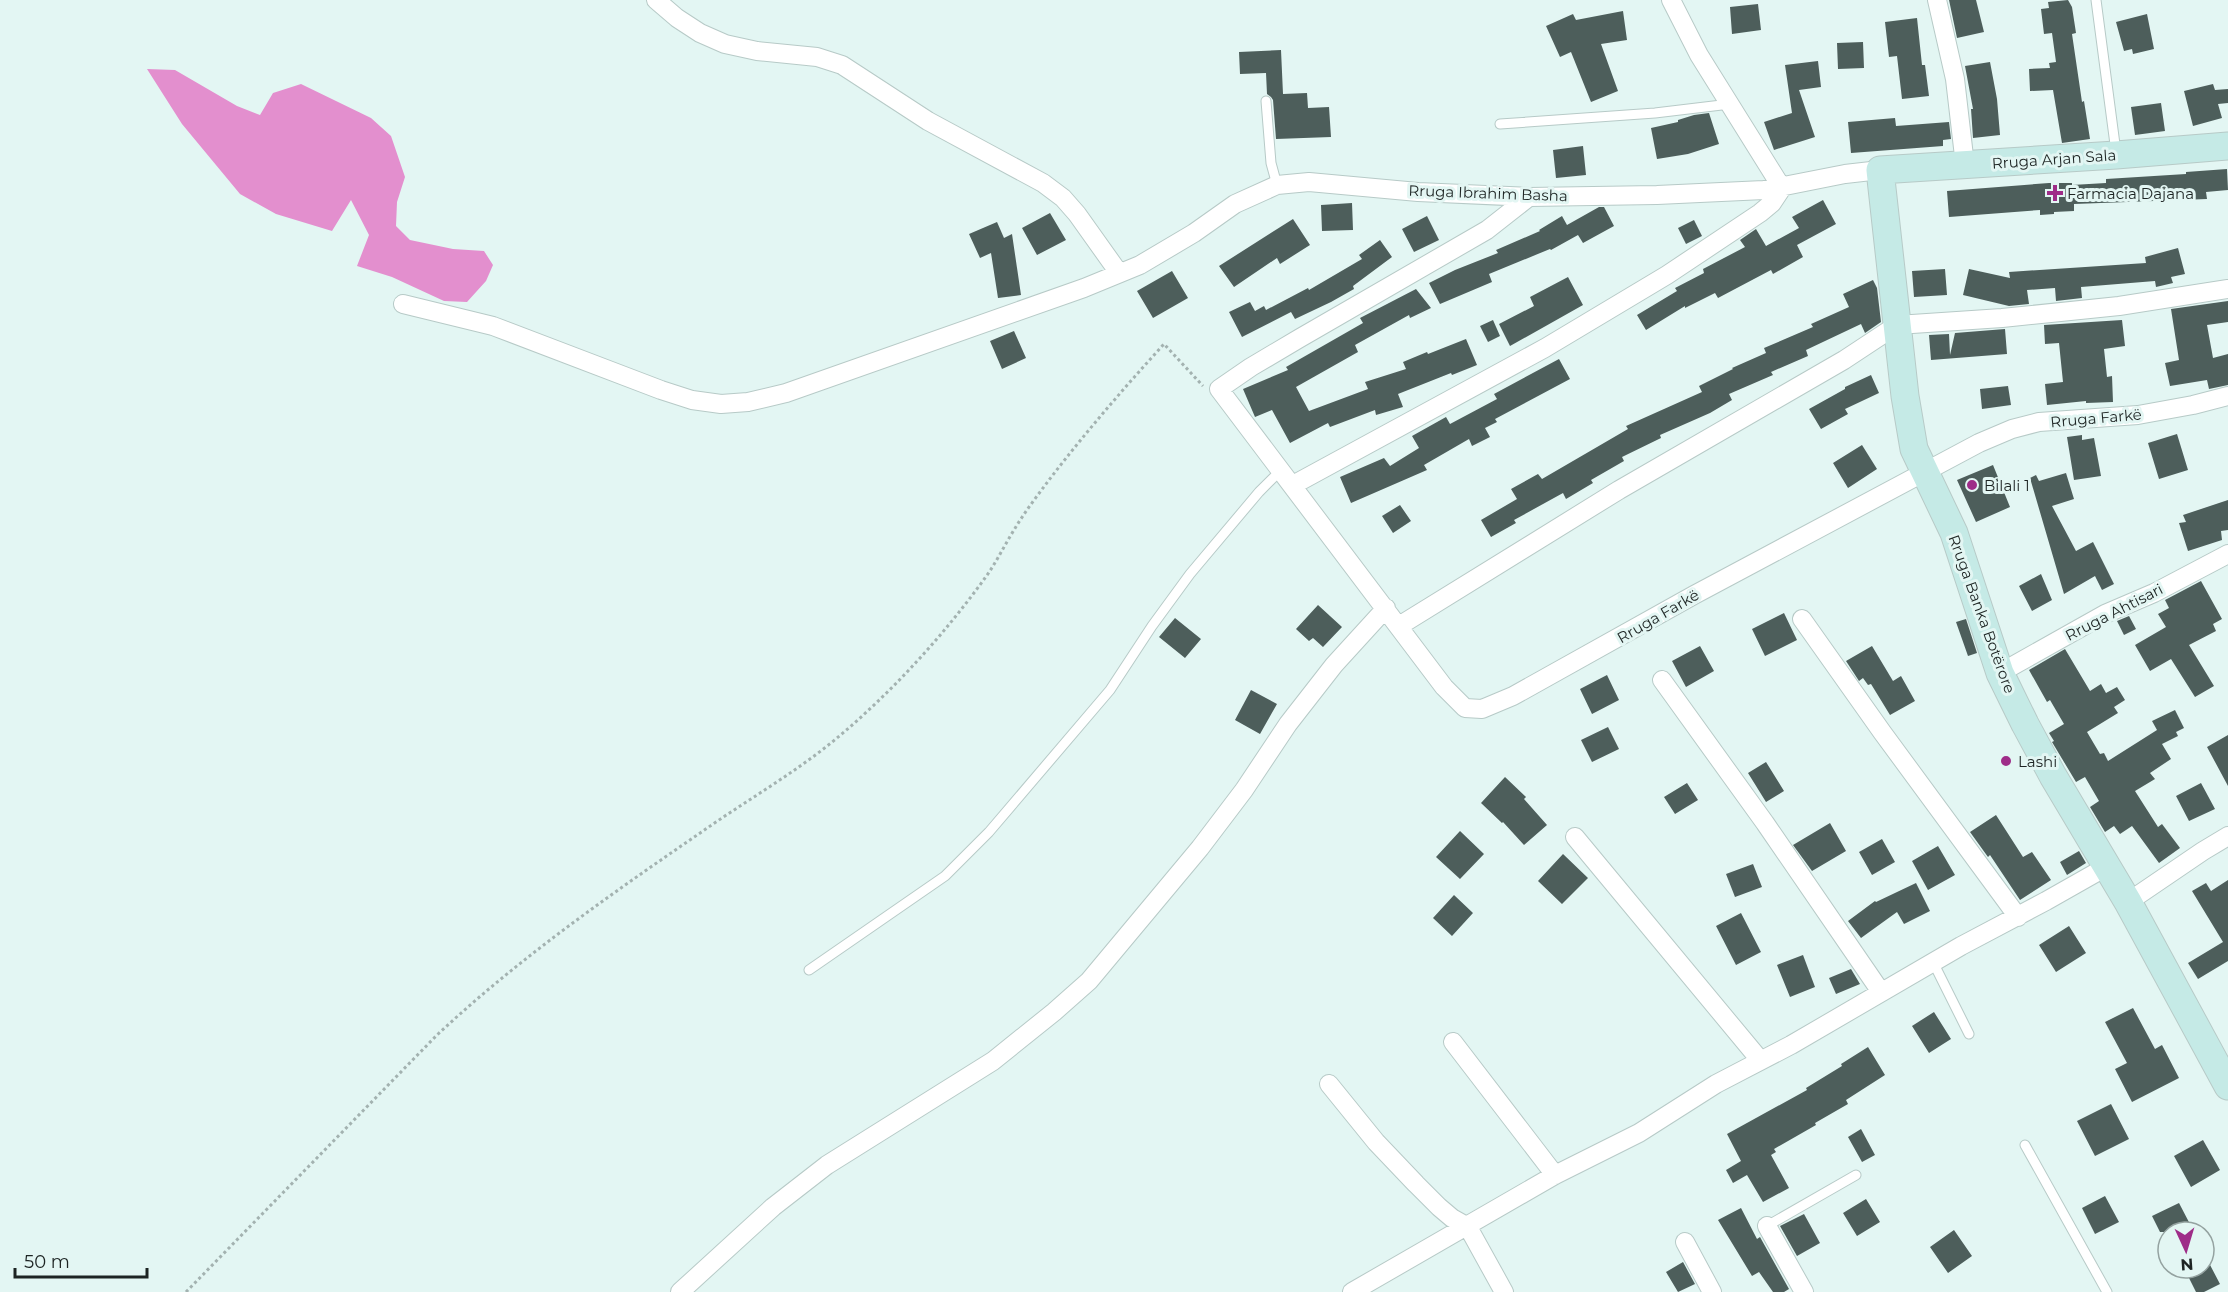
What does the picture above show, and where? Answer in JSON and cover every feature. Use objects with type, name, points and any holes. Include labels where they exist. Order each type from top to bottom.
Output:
[{"type":"street","points":[[656,0],[677,18],[700,33],[725,44],[757,51],[817,57],[842,65],[928,121],[1043,183],[1063,198],[1119,273]]},
{"type":"street","points":[[1293,485],[1545,348],[1667,275],[1772,203],[1782,188],[1699,55],[1671,0]]},
{"type":"street","points":[[1936,0],[1955,79],[1965,165]]},
{"type":"street","name":"Rruga Arjan Sala","points":[[1880,170],[2228,146]]},
{"type":"street","name":"Rruga Ibrahim Basha","points":[[403,304],[493,326],[692,400],[721,404],[748,402],[786,393],[1084,288],[1162,253],[1235,204],[1277,185],[1309,182],[1418,192],[1529,197],[1669,194],[1782,188],[1845,174],[1880,170]]},
{"type":"street","name":"Rruga Banka Botërore","points":[[1880,170],[1909,424],[1914,449],[1954,533],[2000,673],[2053,776],[2128,902],[2228,1086]]},
{"type":"street","points":[[1220,389],[1300,338],[1487,230],[1529,197]]},
{"type":"street","points":[[1399,626],[1619,490],[1845,360],[1897,325],[2002,318],[2120,306],[2228,289]]},
{"type":"street","name":"Rruga Farkë","points":[[1220,389],[1456,701],[1465,708],[1482,709],[1557,674],[1694,595],[1979,443],[2012,429],[2039,422],[2138,416],[2228,396]]},
{"type":"street","name":"Rruga Ahtisari","points":[[2000,673],[2105,614],[2228,554]]},
{"type":"street","points":[[680,1292],[773,1207],[827,1166],[993,1060],[1089,981],[1200,848],[1244,790],[1288,724],[1334,665],[1386,608]]},
{"type":"street","points":[[1802,620],[2018,917]]},
{"type":"street","points":[[1662,680],[1765,823],[1881,992]]},
{"type":"street","points":[[2128,902],[2228,836]]},
{"type":"street","points":[[1575,837],[1760,1060]]},
{"type":"street","points":[[1352,1292],[1468,1227],[1555,1174],[1639,1133],[1760,1060],[1791,1045],[1933,962],[2106,867]]},
{"type":"street","points":[[1453,1042],[1555,1174]]},
{"type":"street","points":[[1329,1084],[1376,1142],[1431,1199],[1452,1218],[1468,1227],[1504,1292]]},
{"type":"street","points":[[1767,1226],[1804,1292]]},
{"type":"street","points":[[1685,1242],[1712,1292]]},
{"type":"lane","points":[[2096,0],[2116,155]]},
{"type":"lane","points":[[1266,101],[1271,163],[1277,185]]},
{"type":"lane","points":[[1500,124],[1655,113],[1730,104]]},
{"type":"lane","points":[[809,970],[945,876],[989,832],[1110,690],[1190,574],[1259,492],[1281,470]]},
{"type":"lane","points":[[1933,962],[1969,1034]]},
{"type":"lane","points":[[2025,1145],[2107,1292]]},
{"type":"lane","points":[[1767,1226],[1856,1174]]},
{"type":"path","points":[[186,1292],[437,1035],[480,995],[537,950],[702,831],[785,777],[836,739],[876,702],[952,621],[987,576],[1016,527],[1050,479],[1102,414],[1164,344],[1206,390],[1220,389]]},
{"type":"shaded area","points":[[147,69],[175,70],[237,106],[260,115],[273,93],[301,84],[371,118],[391,136],[405,177],[397,202],[396,226],[410,240],[453,249],[484,251],[493,265],[486,281],[467,302],[444,301],[392,277],[357,266],[369,235],[351,200],[332,231],[276,214],[240,194],[182,124]]},
{"type":"building","points":[[1949,0],[1976,0],[1984,32],[1957,38]]},
{"type":"building","points":[[2068,0],[2072,7],[2076,33],[2072,34],[2090,139],[2062,143],[2053,90],[2030,91],[2029,69],[2050,68],[2049,63],[2056,62],[2052,33],[2044,34],[2041,9],[2049,8],[2048,2]]},
{"type":"building","points":[[1758,4],[1761,30],[1732,34],[1730,7]]},
{"type":"building","points":[[1623,11],[1627,40],[1601,44],[1618,91],[1591,102],[1571,52],[1560,57],[1546,26],[1573,14],[1576,20]]},
{"type":"building","points":[[2147,14],[2154,49],[2133,54],[2132,49],[2124,51],[2116,22]]},
{"type":"building","points":[[1917,18],[1922,65],[1925,65],[1929,96],[1902,99],[1897,56],[1889,57],[1885,22]]},
{"type":"building","points":[[1863,42],[1864,68],[1838,69],[1837,43]]},
{"type":"building","points":[[1281,50],[1283,94],[1307,93],[1308,108],[1329,107],[1331,137],[1276,139],[1273,100],[1267,94],[1266,73],[1240,74],[1239,52]]},
{"type":"building","points":[[1818,61],[1821,87],[1799,90],[1815,137],[1774,150],[1764,122],[1792,113],[1785,65]]},
{"type":"building","points":[[1990,62],[1997,99],[2000,135],[1973,138],[1971,109],[1973,109],[1965,66]]},
{"type":"building","points":[[2213,84],[2215,90],[2228,89],[2228,103],[2218,104],[2222,118],[2193,126],[2184,91]]},
{"type":"building","points":[[2161,103],[2165,131],[2135,135],[2131,107]]},
{"type":"building","points":[[1709,113],[1719,144],[1688,154],[1657,159],[1651,128],[1678,122],[1678,120],[1694,115]]},
{"type":"building","points":[[1895,118],[1896,126],[1949,122],[1951,139],[1943,140],[1943,146],[1851,153],[1848,122]]},
{"type":"building","points":[[1583,146],[1586,175],[1556,178],[1553,150]]},
{"type":"building","points":[[2227,169],[2228,190],[2206,192],[2207,199],[2074,204],[2074,211],[2040,215],[2040,210],[1949,217],[1947,191],[2049,183],[2072,183],[2072,185],[2106,183],[2106,179]]},
{"type":"building","points":[[1823,200],[1836,224],[1797,245],[1803,257],[1773,274],[1771,270],[1718,298],[1715,293],[1685,308],[1685,306],[1646,330],[1637,315],[1677,291],[1675,288],[1704,273],[1703,269],[1745,247],[1740,240],[1756,229],[1766,246],[1799,228],[1792,217]]},
{"type":"building","points":[[1352,203],[1353,230],[1322,231],[1321,205]]},
{"type":"building","points":[[1599,207],[1604,207],[1614,226],[1583,243],[1578,235],[1551,250],[1489,274],[1492,282],[1440,304],[1429,283],[1498,253],[1496,250],[1540,231],[1562,216],[1567,225]]},
{"type":"building","points":[[1050,213],[1066,240],[1037,255],[1022,228]]},
{"type":"building","points":[[1427,216],[1439,240],[1414,252],[1402,229]]},
{"type":"building","points":[[1293,219],[1310,245],[1280,264],[1277,258],[1234,287],[1219,266]]},
{"type":"building","points":[[1694,220],[1702,236],[1686,244],[1678,228]]},
{"type":"building","points":[[997,222],[1004,238],[1012,234],[1021,295],[998,298],[991,253],[980,258],[969,234]]},
{"type":"building","points":[[1380,240],[1392,257],[1353,286],[1354,289],[1295,319],[1291,312],[1242,337],[1229,312],[1250,302],[1255,311],[1264,306],[1266,310],[1308,288],[1309,290],[1362,259],[1359,255]]},
{"type":"building","points":[[2178,248],[2185,274],[2171,277],[2173,283],[2156,287],[2155,281],[2081,287],[2082,298],[2056,301],[2055,288],[2027,290],[2029,304],[2009,306],[1963,295],[1969,269],[2010,278],[2009,272],[2146,263],[2145,257]]},
{"type":"building","points":[[1945,269],[1947,295],[1914,297],[1912,271]]},
{"type":"building","points":[[1172,271],[1188,298],[1153,318],[1137,291]]},
{"type":"building","points":[[1568,277],[1583,305],[1510,346],[1499,324],[1534,306],[1530,297]]},
{"type":"building","points":[[1873,280],[1877,288],[1881,322],[1865,333],[1861,324],[1806,350],[1808,356],[1771,372],[1773,375],[1729,394],[1732,400],[1710,413],[1660,435],[1661,438],[1622,457],[1624,461],[1591,480],[1593,483],[1566,499],[1563,493],[1514,520],[1516,523],[1491,537],[1481,520],[1517,499],[1511,489],[1538,474],[1542,479],[1628,429],[1626,426],[1702,392],[1699,386],[1766,353],[1764,348],[1813,327],[1811,324],[1849,307],[1843,294]]},
{"type":"building","points":[[1416,289],[1431,308],[1410,318],[1409,315],[1355,345],[1358,352],[1296,387],[1309,411],[1368,389],[1365,382],[1406,369],[1403,362],[1466,339],[1477,365],[1398,394],[1403,407],[1376,415],[1375,410],[1330,427],[1328,423],[1290,443],[1272,410],[1255,417],[1243,389],[1288,370],[1286,367],[1363,323],[1360,318]]},
{"type":"building","points":[[2228,301],[2228,322],[2207,325],[2213,358],[2228,354],[2228,385],[2209,389],[2207,380],[2170,386],[2165,363],[2179,360],[2171,309]]},
{"type":"building","points":[[1493,320],[1500,336],[1488,342],[1480,326]]},
{"type":"building","points":[[2122,320],[2125,346],[2104,349],[2107,377],[2112,376],[2113,402],[2086,403],[2086,401],[2047,405],[2045,384],[2063,382],[2059,343],[2045,344],[2044,325]]},
{"type":"building","points":[[2005,329],[2007,354],[1931,360],[1929,335],[1949,334],[1950,355],[1955,333]]},
{"type":"building","points":[[1014,331],[1026,358],[1002,369],[990,341]]},
{"type":"building","points":[[1559,359],[1570,379],[1495,419],[1497,422],[1485,428],[1490,437],[1472,446],[1469,439],[1424,465],[1427,470],[1351,503],[1340,477],[1384,458],[1390,466],[1419,448],[1412,436],[1446,417],[1450,424],[1497,399],[1494,394]]},
{"type":"building","points":[[1871,375],[1879,393],[1845,409],[1848,414],[1821,429],[1809,409],[1845,387]]},
{"type":"building","points":[[2008,386],[2011,405],[1982,409],[1980,389]]},
{"type":"building","points":[[2177,434],[2188,470],[2159,479],[2148,443]]},
{"type":"building","points":[[2082,435],[2082,440],[2094,438],[2101,476],[2074,480],[2067,437]]},
{"type":"building","points":[[1862,445],[1877,469],[1848,488],[1833,463]]},
{"type":"building","points":[[1993,465],[2010,507],[1976,522],[1957,480]]},
{"type":"building","points":[[2066,473],[2074,499],[2052,506],[2076,551],[2093,542],[2114,584],[2102,590],[2095,576],[2064,594],[2030,478],[2036,475],[2039,481]]},
{"type":"building","points":[[2228,500],[2228,530],[2221,531],[2222,540],[2188,551],[2179,523],[2186,522],[2183,515]]},
{"type":"building","points":[[1400,505],[1411,521],[1393,533],[1382,516]]},
{"type":"building","points":[[2041,574],[2052,600],[2032,611],[2019,586]]},
{"type":"building","points":[[2201,581],[2222,619],[2213,624],[2216,631],[2189,645],[2214,686],[2195,697],[2171,659],[2150,671],[2135,645],[2166,627],[2158,614],[2169,608],[2165,600]]},
{"type":"building","points":[[1318,605],[1342,627],[1323,647],[1313,638],[1309,641],[1296,629]]},
{"type":"building","points":[[1784,613],[1797,640],[1765,656],[1752,629]]},
{"type":"building","points":[[2129,616],[2136,629],[2124,635],[2117,621]]},
{"type":"building","points":[[1175,618],[1201,639],[1185,658],[1159,637]]},
{"type":"building","points":[[1966,619],[1977,653],[1968,656],[1956,622]]},
{"type":"building","points":[[1700,646],[1714,671],[1686,687],[1672,661]]},
{"type":"building","points":[[1872,646],[1893,681],[1901,676],[1915,701],[1890,715],[1871,684],[1868,685],[1863,678],[1859,681],[1846,661]]},
{"type":"building","points":[[2065,649],[2090,691],[2101,684],[2106,693],[2117,687],[2125,700],[2114,707],[2118,713],[2087,732],[2100,754],[2104,753],[2108,761],[2157,730],[2152,721],[2175,710],[2184,728],[2176,732],[2178,736],[2162,744],[2171,759],[2150,773],[2155,779],[2135,791],[2158,827],[2162,824],[2180,848],[2159,863],[2132,826],[2120,834],[2114,826],[2105,832],[2090,807],[2099,801],[2085,777],[2076,782],[2052,742],[2054,741],[2049,733],[2064,724],[2050,700],[2047,702],[2029,670]]},
{"type":"building","points":[[1607,675],[1619,700],[1592,714],[1580,689]]},
{"type":"building","points":[[1251,690],[1277,704],[1260,734],[1235,720]]},
{"type":"building","points":[[1608,727],[1619,749],[1592,762],[1581,740]]},
{"type":"building","points":[[2228,735],[2228,786],[2207,747]]},
{"type":"building","points":[[1766,762],[1784,791],[1766,802],[1748,773]]},
{"type":"building","points":[[1505,777],[1526,797],[1524,799],[1547,825],[1524,845],[1481,803]]},
{"type":"building","points":[[1687,783],[1698,800],[1675,814],[1664,797]]},
{"type":"building","points":[[2201,783],[2215,809],[2189,821],[2176,796]]},
{"type":"building","points":[[1996,815],[2023,857],[2032,852],[2051,880],[2020,900],[1990,855],[1988,857],[1970,832]]},
{"type":"building","points":[[1830,823],[1846,851],[1812,871],[1793,845]]},
{"type":"building","points":[[1460,831],[1484,854],[1460,879],[1436,857]]},
{"type":"building","points":[[1882,839],[1895,862],[1872,875],[1859,852]]},
{"type":"building","points":[[1938,846],[1955,875],[1928,890],[1912,861]]},
{"type":"building","points":[[2079,851],[2086,863],[2067,875],[2060,862]]},
{"type":"building","points":[[1563,854],[1588,878],[1562,904],[1538,881]]},
{"type":"building","points":[[1753,864],[1762,887],[1735,897],[1726,874]]},
{"type":"building","points":[[2228,880],[2228,961],[2198,979],[2188,963],[2223,942],[2192,891],[2206,883],[2211,891]]},
{"type":"building","points":[[1916,883],[1930,911],[1904,924],[1897,912],[1861,938],[1848,921],[1875,901]]},
{"type":"building","points":[[1454,895],[1473,913],[1452,936],[1433,918]]},
{"type":"building","points":[[1741,913],[1761,952],[1736,965],[1716,926]]},
{"type":"building","points":[[2069,926],[2086,953],[2056,972],[2039,945]]},
{"type":"building","points":[[1803,955],[1815,987],[1790,997],[1777,965]]},
{"type":"building","points":[[1851,969],[1860,984],[1836,994],[1829,978]]},
{"type":"building","points":[[2133,1008],[2155,1049],[2162,1045],[2179,1078],[2132,1102],[2115,1069],[2127,1063],[2105,1022]]},
{"type":"building","points":[[1934,1012],[1951,1039],[1929,1053],[1912,1026]]},
{"type":"building","points":[[1868,1047],[1885,1075],[1846,1100],[1848,1104],[1774,1149],[1776,1152],[1771,1155],[1789,1188],[1763,1202],[1747,1175],[1733,1183],[1726,1170],[1741,1161],[1727,1134],[1807,1090],[1806,1088]]},
{"type":"building","points":[[2111,1104],[2129,1139],[2095,1156],[2077,1121]]},
{"type":"building","points":[[1861,1129],[1875,1155],[1862,1162],[1848,1137]]},
{"type":"building","points":[[2203,1140],[2220,1170],[2191,1187],[2174,1156]]},
{"type":"building","points":[[2105,1196],[2119,1222],[2095,1234],[2082,1208]]},
{"type":"building","points":[[1866,1199],[1880,1222],[1857,1236],[1843,1213]]},
{"type":"building","points":[[2179,1203],[2188,1220],[2156,1220],[2156,1224],[2152,1216]]},
{"type":"building","points":[[1741,1208],[1757,1239],[1760,1237],[1789,1289],[1784,1292],[1773,1292],[1759,1272],[1752,1276],[1718,1220]]},
{"type":"building","points":[[1804,1214],[1820,1243],[1797,1256],[1780,1226]]},
{"type":"building","points":[[1954,1230],[1972,1256],[1948,1273],[1930,1247]]},
{"type":"building","points":[[1683,1262],[1695,1284],[1678,1292],[1666,1272]]},
{"type":"building","points":[[2216,1276],[2220,1284],[2204,1292],[2196,1292],[2190,1280],[2216,1280]]},
{"type":"place","name":"Farmacia Dajana","points":[[2055,193]]},
{"type":"place","name":"Bilali 1","points":[[1972,485]]},
{"type":"place","name":"Lashi","points":[[2006,761]]}]
